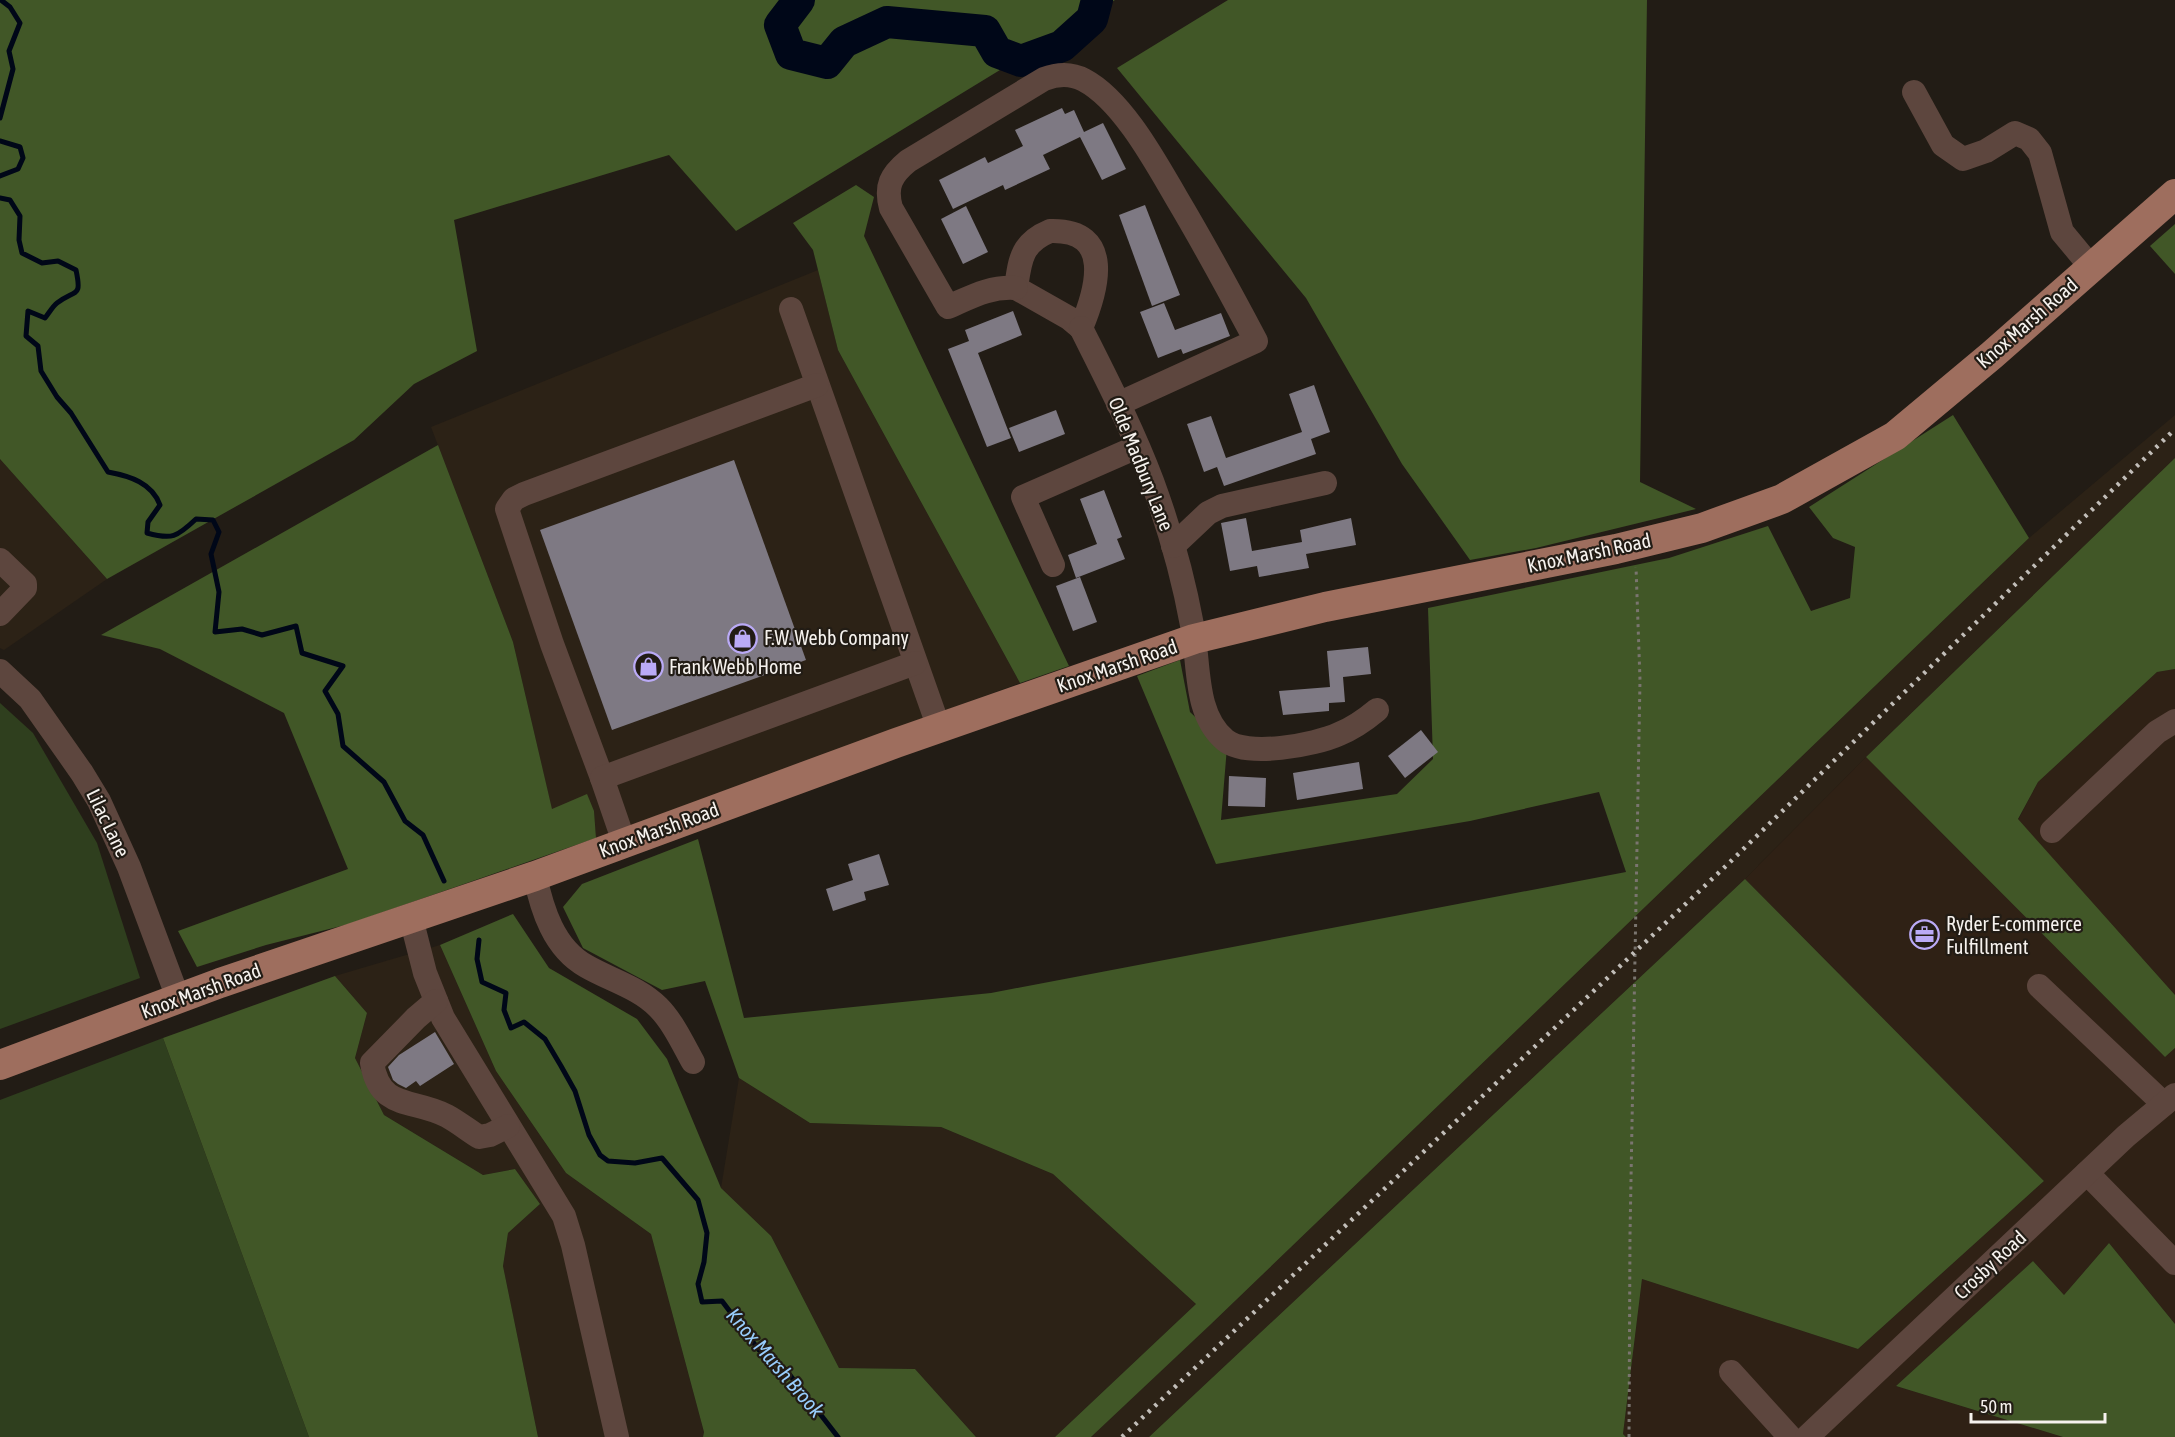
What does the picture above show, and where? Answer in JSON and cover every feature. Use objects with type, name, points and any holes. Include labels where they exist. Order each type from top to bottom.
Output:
[{"type":"main road","name":"Knox Marsh Road","points":[[0,1065],[178,998],[535,876],[939,728],[1194,639],[1324,606],[1634,545],[1702,528],[1782,499],[1895,436],[1992,355],[2175,194]]},
{"type":"street","points":[[1081,328],[1091,304],[1098,266],[1087,243],[1076,235],[1064,231],[1050,231],[1037,236],[1027,247],[1021,259],[1016,288],[1001,287],[986,291],[948,307],[891,208],[887,195],[889,183],[895,171],[908,161],[1044,79],[1055,75],[1069,75],[1084,80],[1098,90],[1121,113],[1147,149],[1200,237],[1256,340],[1118,404]]},
{"type":"street","points":[[1914,92],[1943,145],[1963,159],[1986,151],[2015,133],[2029,140],[2040,153],[2062,232],[2091,267]]},
{"type":"street","name":"Olde Madbury Lane","points":[[1016,288],[1069,318],[1081,328],[1118,404],[1152,481],[1173,546],[1192,625],[1206,711],[1223,739],[1233,746],[1272,748],[1308,743],[1345,732],[1360,724],[1377,710]]},
{"type":"street","points":[[791,309],[939,728]]},
{"type":"street","points":[[624,842],[552,644],[507,509],[514,499],[524,494],[817,385]]},
{"type":"street","points":[[1053,565],[1023,497],[1137,447]]},
{"type":"street","points":[[1173,546],[1208,513],[1222,506],[1325,483]]},
{"type":"street","points":[[0,560],[25,584],[25,588],[0,614]]},
{"type":"street","points":[[602,778],[915,663]]},
{"type":"street","name":"Lilac Lane","points":[[0,671],[30,699],[99,801],[129,867],[178,998]]},
{"type":"street","points":[[2052,831],[2157,732],[2175,721]]},
{"type":"street","points":[[535,876],[539,897],[555,936],[568,952],[585,966],[642,994],[659,1008],[672,1025],[693,1062]]},
{"type":"street","points":[[411,918],[425,973],[443,1018],[564,1216],[573,1245],[617,1437]]},
{"type":"street","points":[[2039,986],[2170,1099]]},
{"type":"street","points":[[436,1001],[372,1063],[381,1089],[394,1100],[446,1116],[478,1137],[490,1135],[508,1126]]},
{"type":"street","name":"Crosby Road","points":[[1805,1436],[2087,1173],[2170,1099]]},
{"type":"street","points":[[2087,1173],[2175,1263]]},
{"type":"street","points":[[1731,1372],[1805,1436]]},
{"type":"path","points":[[1629,1437],[1630,1235],[1640,680],[1638,582],[1634,545]]},
{"type":"shaded area","points":[[818,270],[838,350],[1020,683],[596,838],[594,811],[552,810],[513,642],[431,427]]},
{"type":"shaded area","points":[[2175,415],[2175,458],[1866,757],[1745,879],[1149,1437],[1091,1437],[2029,538]]},
{"type":"shaded area","points":[[0,459],[107,579],[4,650],[0,648]]},
{"type":"shaded area","points":[[2175,669],[2175,995],[2018,820],[2038,782],[2157,672]]},
{"type":"shaded area","points":[[1866,757],[2165,1057],[2175,1048],[2175,1324],[2109,1243],[2064,1295],[2033,1261],[1896,1386],[2063,1437],[1626,1437],[1623,1434],[1642,1279],[1858,1349],[2044,1181],[1745,879]]},
{"type":"shaded area","points":[[440,945],[496,1071],[566,1173],[651,1234],[704,1432],[703,1437],[538,1437],[503,1266],[508,1233],[540,1204],[515,1169],[483,1175],[384,1115],[355,1058],[367,1013],[335,976]]},
{"type":"shaded area","points":[[739,1078],[810,1123],[941,1127],[1053,1174],[1196,1304],[1055,1437],[976,1437],[915,1369],[839,1368],[771,1236],[721,1188]]},
{"type":"green space","points":[[0,0],[1115,0],[736,231],[669,155],[454,220],[477,351],[414,384],[354,440],[107,579],[0,459]]},
{"type":"green space","points":[[1228,0],[1647,0],[1640,482],[1696,509],[1536,548],[1470,560],[1402,464],[1306,298],[1117,68]]},
{"type":"green space","points":[[856,185],[874,197],[864,236],[1069,666],[1020,683],[838,350],[813,250],[793,223]]},
{"type":"green space","points":[[2175,224],[2175,274],[2150,246]]},
{"type":"green space","points":[[1953,415],[2029,538],[1091,1437],[1055,1437],[1196,1304],[1053,1174],[941,1127],[810,1123],[739,1078],[705,981],[662,990],[583,948],[563,907],[582,884],[698,839],[744,1018],[991,993],[1626,872],[1599,792],[1470,821],[1216,864],[1137,676],[1180,660],[1190,712],[1227,747],[1221,820],[1397,794],[1433,759],[1428,608],[1669,558],[1768,526],[1811,611],[1850,598],[1855,547],[1833,538],[1809,507]]},
{"type":"green space","points":[[438,445],[513,642],[552,809],[587,794],[594,811],[596,838],[349,924],[266,945],[197,967],[178,931],[348,869],[284,713],[160,649],[101,635]]},
{"type":"green space","points":[[2175,458],[2175,669],[2157,672],[2038,782],[2018,819],[2175,995],[2175,1048],[2165,1057],[1866,757]]},
{"type":"green space","points":[[0,703],[33,733],[97,843],[140,978],[0,1029]]},
{"type":"green space","points":[[1745,879],[2044,1181],[1858,1349],[1642,1279],[1623,1434],[1626,1437],[1149,1437]]},
{"type":"green space","points":[[513,914],[549,968],[637,1019],[667,1059],[721,1188],[771,1236],[839,1368],[915,1369],[976,1437],[703,1437],[704,1432],[651,1234],[566,1173],[496,1071],[440,945]]},
{"type":"green space","points":[[335,976],[367,1013],[355,1058],[384,1115],[483,1175],[515,1169],[540,1204],[508,1233],[503,1266],[538,1437],[309,1437],[163,1038]]},
{"type":"green space","points":[[163,1038],[309,1437],[0,1437],[0,1100]]},
{"type":"green space","points":[[2109,1243],[2175,1324],[2175,1437],[2063,1437],[1896,1386],[2033,1261],[2064,1295]]},
{"type":"building","points":[[1062,108],[1065,114],[1074,110],[1084,132],[1103,123],[1126,169],[1102,180],[1080,137],[1043,155],[1050,169],[1005,190],[1003,185],[953,209],[939,180],[985,157],[988,163],[1023,146],[1015,130]]},
{"type":"building","points":[[1145,205],[1180,295],[1152,306],[1119,215]]},
{"type":"building","points":[[966,206],[988,252],[963,264],[941,219]]},
{"type":"building","points":[[1164,303],[1175,330],[1221,313],[1230,336],[1183,354],[1181,349],[1158,358],[1140,312]]},
{"type":"building","points":[[1013,311],[1022,335],[978,353],[1011,438],[987,447],[948,349],[969,341],[965,330]]},
{"type":"building","points":[[1314,385],[1330,432],[1311,439],[1316,454],[1224,486],[1217,467],[1204,472],[1187,424],[1211,416],[1226,458],[1302,432],[1289,394]]},
{"type":"building","points":[[1056,410],[1065,434],[1019,452],[1009,428]]},
{"type":"building","points":[[734,460],[806,660],[612,730],[540,530]]},
{"type":"building","points":[[1104,490],[1122,537],[1117,539],[1125,559],[1076,578],[1068,555],[1097,544],[1080,499]]},
{"type":"building","points":[[1246,518],[1252,551],[1302,542],[1300,530],[1351,518],[1356,545],[1306,554],[1309,568],[1259,577],[1257,566],[1230,571],[1221,523]]},
{"type":"building","points":[[1080,577],[1097,622],[1073,631],[1056,586]]},
{"type":"building","points":[[1368,647],[1371,674],[1343,677],[1345,702],[1329,703],[1329,711],[1283,715],[1279,691],[1330,687],[1327,651]]},
{"type":"building","points":[[1421,730],[1438,752],[1405,778],[1388,756]]},
{"type":"building","points":[[1359,762],[1363,789],[1297,800],[1293,773]]},
{"type":"building","points":[[1229,776],[1266,778],[1265,807],[1228,806]]},
{"type":"building","points":[[879,854],[889,885],[864,892],[866,900],[833,911],[826,889],[853,880],[848,864]]},
{"type":"building","points":[[435,1032],[454,1064],[420,1086],[416,1081],[406,1088],[398,1084],[393,1080],[388,1067],[399,1055]]},
{"type":"waterway","name":"Knox Marsh Brook","points":[[0,118],[13,69],[9,51],[20,23],[10,7],[1,0]]},
{"type":"waterway","points":[[799,0],[780,25],[791,54],[827,63],[844,42],[887,22],[985,31],[997,52],[1021,61],[1062,46],[1092,19],[1097,0]]},
{"type":"waterway","name":"Knox Marsh Brook","points":[[0,141],[20,147],[23,158],[18,169],[0,176]]},
{"type":"waterway","name":"Knox Marsh Brook","points":[[0,198],[10,200],[20,216],[19,240],[22,253],[42,263],[58,261],[76,270],[78,285],[76,292],[57,303],[45,318],[28,311],[26,336],[38,346],[41,371],[57,397],[71,413],[108,472],[139,482],[152,491],[156,497],[160,505],[148,522],[147,533],[163,536],[174,535],[184,530],[196,519],[213,520],[219,532],[211,554],[219,592],[215,632],[242,629],[262,635],[296,626],[302,653],[343,666],[325,691],[338,714],[343,746],[384,782],[405,821],[423,835],[444,881]]},
{"type":"waterway","name":"Knox Marsh Brook","points":[[479,940],[477,959],[482,982],[506,993],[504,1010],[511,1028],[524,1022],[545,1039],[575,1091],[589,1135],[600,1155],[608,1161],[635,1163],[662,1158],[698,1200],[707,1233],[704,1262],[698,1284],[702,1302],[722,1301],[759,1350],[786,1370],[838,1437]]},
{"type":"railway","points":[[1122,1437],[1729,863],[2175,429]]},
{"type":"place","name":"F.W. Webb Company","points":[[743,638]]},
{"type":"place","name":"Frank Webb Home","points":[[648,667]]},
{"type":"place","name":"Ryder E-commerce Fulfillment","points":[[1925,935]]}]
